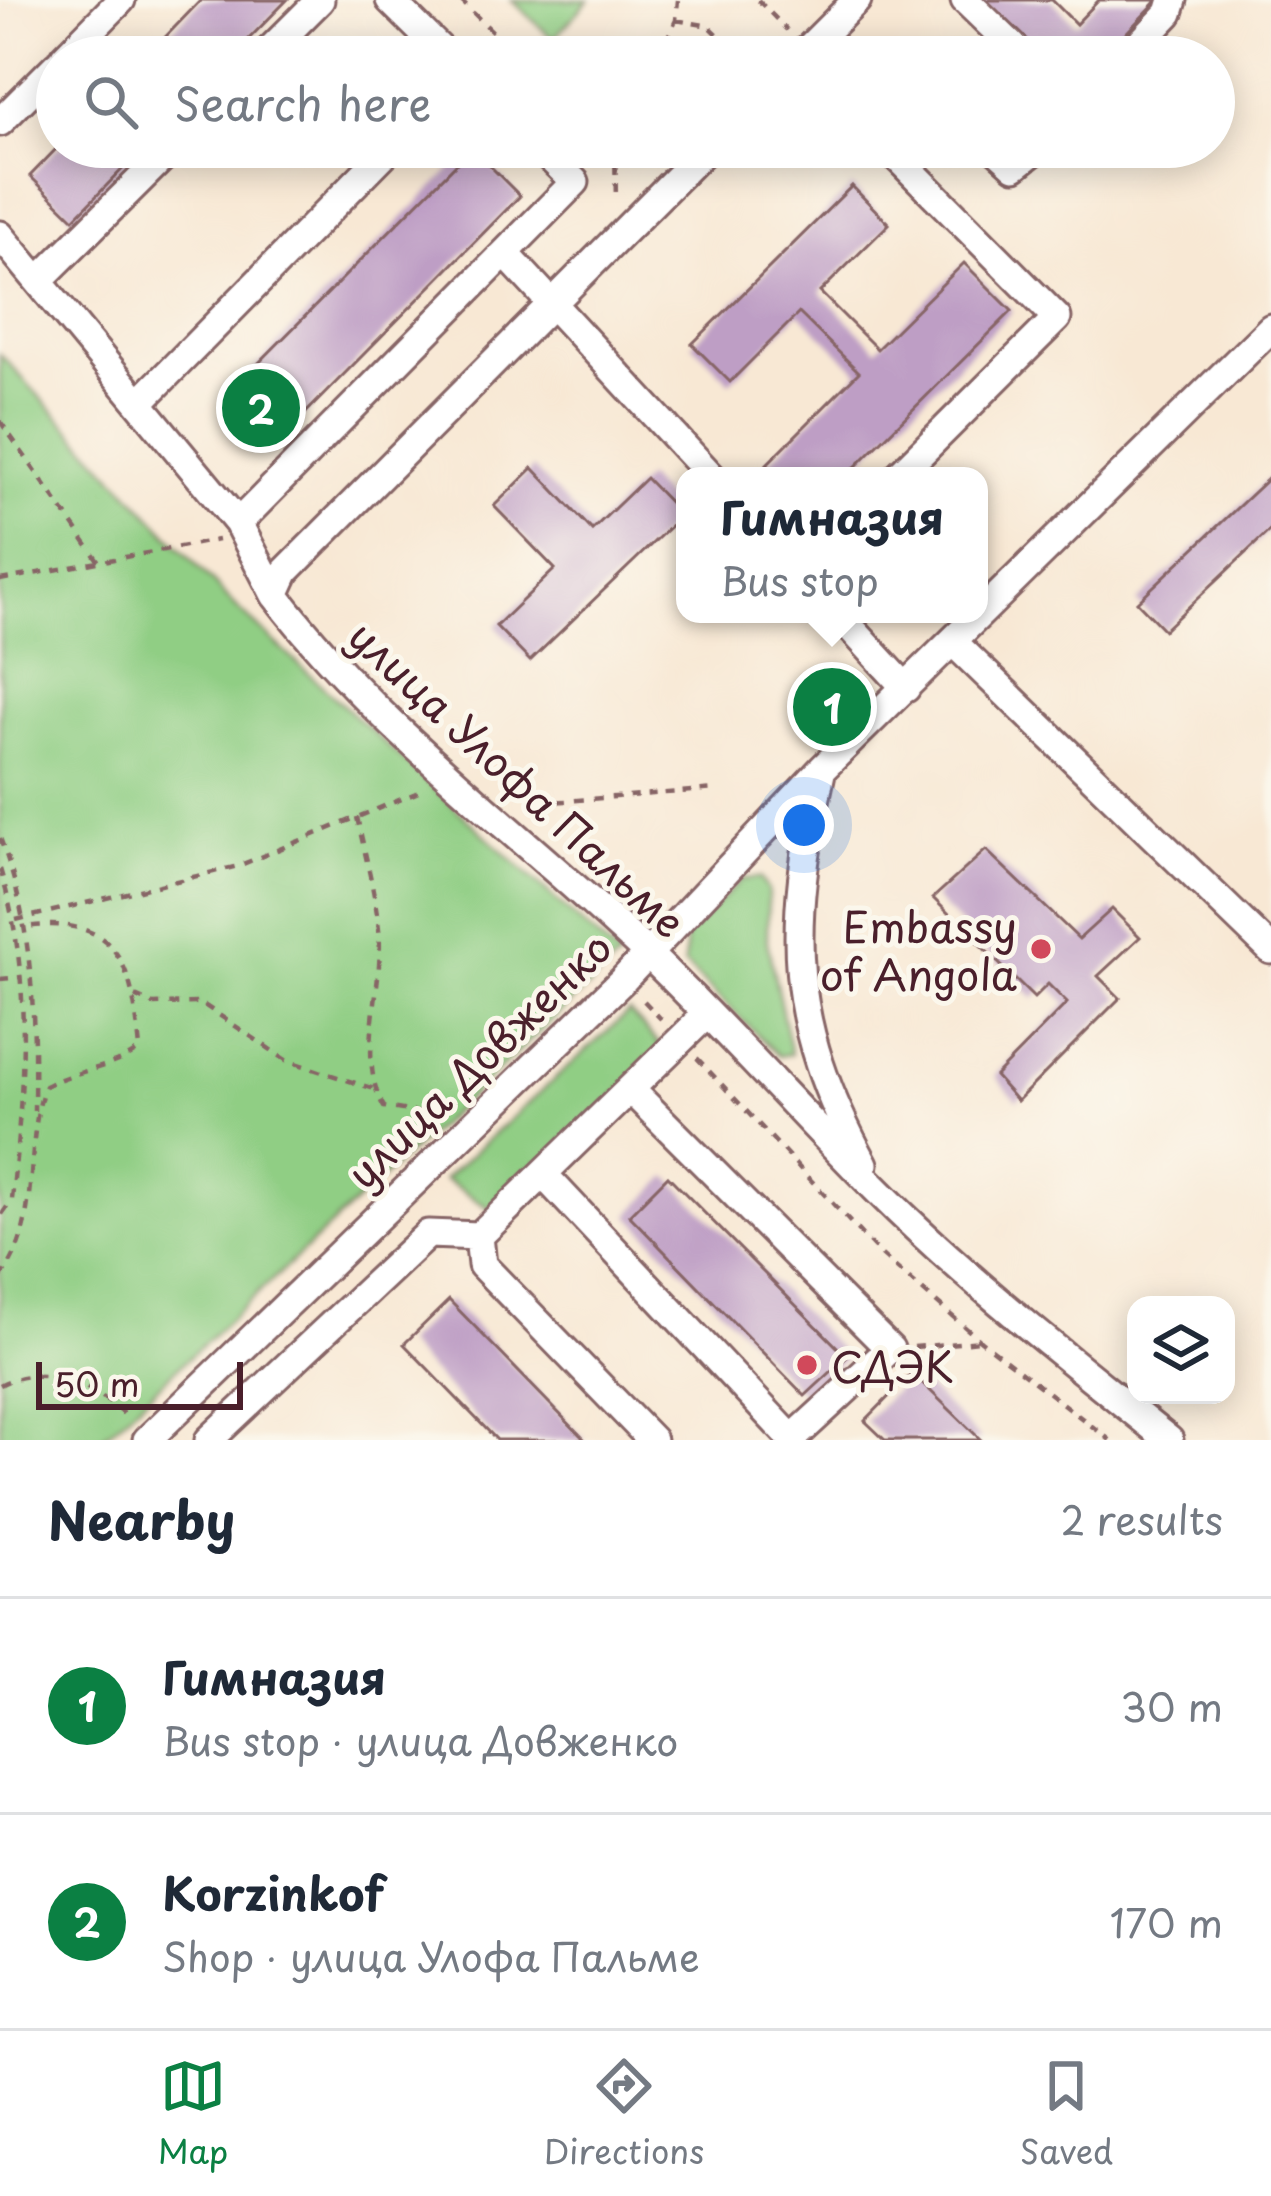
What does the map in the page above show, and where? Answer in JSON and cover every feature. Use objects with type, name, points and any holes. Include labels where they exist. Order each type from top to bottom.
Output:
[{"type":"street","points":[[86,36],[121,0]]},
{"type":"street","points":[[284,36],[320,0]]},
{"type":"street","points":[[390,0],[427,36]]},
{"type":"street","points":[[965,0],[1002,36]]},
{"type":"street","points":[[1148,36],[1169,14],[1174,0]]},
{"type":"street","points":[[818,36],[840,6]]},
{"type":"street","points":[[0,122],[36,86]]},
{"type":"street","points":[[40,279],[152,168]]},
{"type":"street","points":[[141,401],[370,168]]},
{"type":"street","points":[[242,530],[575,182],[561,168]]},
{"type":"street","points":[[275,595],[286,571],[688,168]]},
{"type":"street","points":[[907,467],[1057,318],[908,168]]},
{"type":"street","name":"улица Улофа Пальме","points":[[0,235],[141,401],[242,530],[275,595],[312,644],[452,779],[648,954],[880,1193],[986,1293],[1169,1440]]},
{"type":"street","points":[[506,253],[703,467]]},
{"type":"street","name":"улица Довженко","points":[[988,607],[1271,328]]},
{"type":"street","points":[[846,623],[906,688]]},
{"type":"street","name":"улица Довженко","points":[[147,1440],[648,954],[822,769],[972,623]]},
{"type":"street","points":[[953,642],[1271,950]]},
{"type":"street","points":[[822,769],[799,875],[795,932],[802,998],[819,1066],[880,1193]]},
{"type":"street","points":[[393,1199],[428,1234],[479,1236],[707,1014]]},
{"type":"street","points":[[543,1174],[792,1439],[890,1348],[631,1090]]},
{"type":"street","points":[[209,1440],[428,1234]]},
{"type":"street","points":[[479,1236],[482,1265],[652,1440]]},
{"type":"path","points":[[460,0],[497,36]]},
{"type":"path","points":[[668,36],[676,20],[677,0]]},
{"type":"path","points":[[758,0],[789,36]]},
{"type":"path","points":[[676,20],[709,26],[719,36]]},
{"type":"path","points":[[614,168],[618,236]]},
{"type":"path","points":[[0,421],[101,565]]},
{"type":"path","points":[[0,580],[101,565],[242,530]]},
{"type":"path","points":[[19,919],[238,866],[452,779]]},
{"type":"path","points":[[539,803],[718,789]]},
{"type":"path","points":[[357,817],[379,929],[374,1089],[384,1107],[398,1112],[450,1116]]},
{"type":"path","points":[[0,838],[19,919],[25,1069],[13,1200],[0,1217]]},
{"type":"path","points":[[0,869],[25,927],[35,1012],[34,1116],[23,1224],[14,1262],[0,1278]]},
{"type":"path","points":[[25,927],[83,928],[109,940],[135,996],[140,1049],[123,1062],[78,1068],[45,1086],[34,1116]]},
{"type":"path","points":[[0,979],[22,977]]},
{"type":"path","points":[[135,996],[154,1004],[201,1003],[286,1060],[374,1089]]},
{"type":"path","points":[[641,998],[673,1031]]},
{"type":"path","points":[[689,1048],[868,1242],[981,1341],[1110,1440]]},
{"type":"path","points":[[890,1348],[981,1341]]},
{"type":"path","points":[[0,1385],[18,1376],[47,1376],[100,1393],[147,1440]]},
{"type":"green space","points":[[512,0],[589,0],[556,36],[550,36]]},
{"type":"green space","points":[[0,354],[235,606],[619,958],[100,1440],[0,1440]]},
{"type":"green space","points":[[760,878],[768,891],[767,941],[791,1054],[779,1056],[684,964],[686,936],[742,879]]},
{"type":"green space","points":[[629,1012],[665,1050],[494,1211],[444,1179]]},
{"type":"building","points":[[201,0],[287,0],[252,36],[166,36]]},
{"type":"building","points":[[977,0],[1052,0],[1076,24],[1099,0],[1158,0],[1123,36],[1015,36]]},
{"type":"building","points":[[38,168],[124,168],[74,219],[30,176]]},
{"type":"building","points":[[452,168],[492,168],[520,196],[282,437],[233,389]]},
{"type":"building","points":[[852,186],[889,224],[820,292],[877,349],[964,263],[1012,311],[855,467],[767,464],[859,372],[799,313],[730,382],[692,344]]},
{"type":"building","points":[[533,468],[592,530],[646,478],[676,509],[676,521],[530,661],[496,626],[555,569],[494,506]]},
{"type":"building","points":[[1271,476],[1271,529],[1164,630],[1137,602]]},
{"type":"building","points":[[986,850],[1079,939],[1112,909],[1140,937],[1098,976],[1120,998],[1017,1101],[995,1076],[1067,1003],[1048,984],[1034,998],[933,898]]},
{"type":"building","points":[[668,1176],[847,1357],[805,1396],[629,1215]]},
{"type":"building","points":[[449,1300],[585,1440],[497,1440],[404,1344]]},
{"type":"building","points":[[912,1373],[981,1440],[885,1440],[865,1421]]},
{"type":"place","name":"Korzinkof","points":[[261,408]]},
{"type":"place","name":"Гимназия","points":[[832,707]]},
{"type":"place","name":"Embassy of Angola","points":[[1041,949]]},
{"type":"place","name":"СДЭК","points":[[807,1365]]}]
